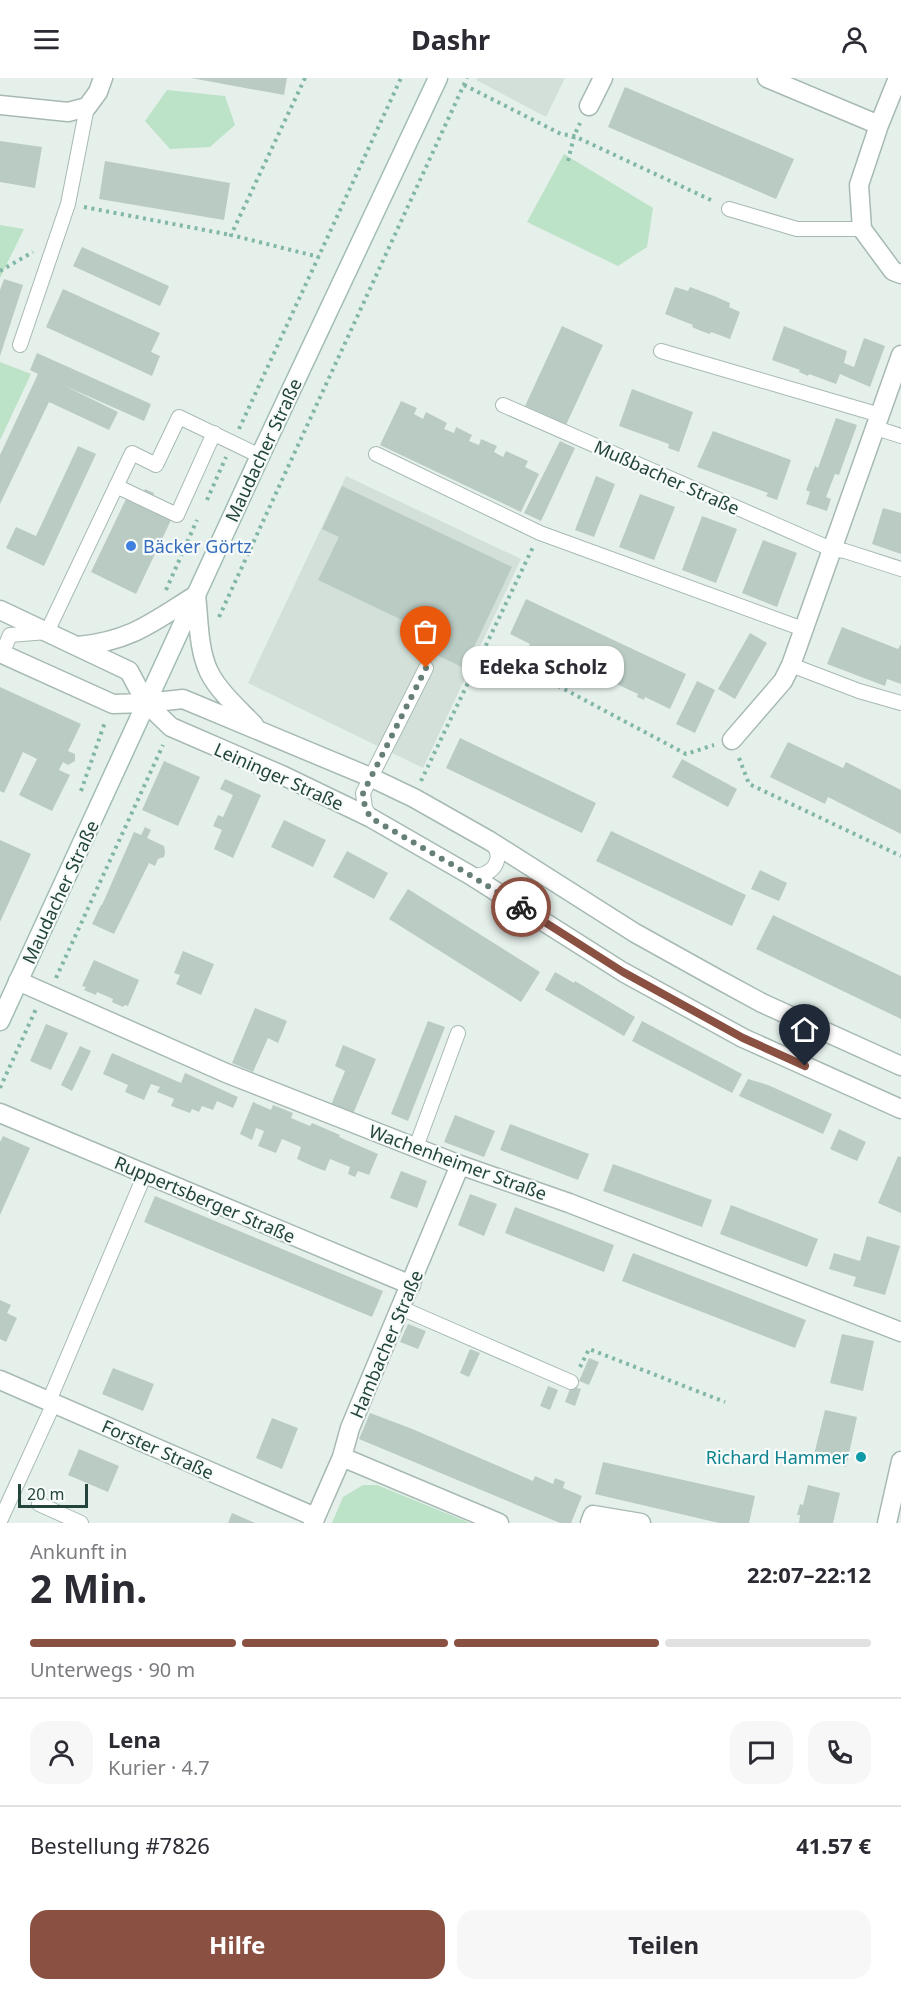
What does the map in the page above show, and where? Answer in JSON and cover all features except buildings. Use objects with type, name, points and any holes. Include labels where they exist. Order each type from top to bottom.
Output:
[{"type":"street","points":[[0,105],[68,112],[87,107],[98,92],[103,78]]},
{"type":"street","name":"Maudacher Straße","points":[[0,1021],[260,456],[438,78]]},
{"type":"street","points":[[589,106],[603,78]]},
{"type":"street","points":[[767,78],[879,125]]},
{"type":"street","points":[[898,78],[859,185],[862,230],[893,272],[901,274]]},
{"type":"street","points":[[732,740],[783,681],[791,665],[901,356]]},
{"type":"street","points":[[78,646],[104,644],[124,638],[196,595]]},
{"type":"street","name":"Leininger Straße","points":[[196,595],[202,654],[209,672],[217,685],[260,730]]},
{"type":"street","points":[[0,610],[129,671],[146,703],[113,704],[1,654]]},
{"type":"street","name":"Leininger Straße","points":[[146,703],[183,699],[370,777],[414,798],[490,841],[635,933],[716,978],[762,1003],[901,1066]]},
{"type":"street","name":"Leininger Straße","points":[[146,703],[171,727],[284,776],[371,818],[470,875],[623,972],[743,1038],[901,1109]]},
{"type":"street","name":"Wachenheimer Straße","points":[[18,981],[226,1073],[459,1165],[569,1203],[901,1332]]},
{"type":"street","name":"Ruppertsberger Straße","points":[[0,1113],[411,1285]]},
{"type":"street","name":"Hambacher Straße","points":[[314,1520],[342,1457],[350,1428],[459,1165]]},
{"type":"street","name":"Forster Straße","points":[[0,1380],[314,1520]]},
{"type":"street","points":[[342,1457],[499,1523]]},
{"type":"street","points":[[887,1523],[901,1461]]},
{"type":"street","points":[[592,1519],[641,1523]]},
{"type":"lane","points":[[20,345],[68,204],[87,107]]},
{"type":"lane","points":[[729,209],[797,229],[862,230]]},
{"type":"lane","points":[[661,351],[878,422],[901,436]]},
{"type":"lane","name":"Mußbacher Straße","points":[[503,405],[831,549],[845,551],[901,569]]},
{"type":"lane","points":[[1,654],[10,635],[47,632],[132,453],[156,465],[179,417],[260,456]]},
{"type":"lane","points":[[116,486],[177,515],[214,434]]},
{"type":"lane","points":[[376,454],[540,533],[803,628]]},
{"type":"lane","points":[[791,665],[859,691],[901,703]]},
{"type":"lane","points":[[371,818],[363,801],[363,793],[426,668]]},
{"type":"lane","points":[[470,875],[488,873],[496,864],[497,851],[490,841]]},
{"type":"lane","points":[[416,1147],[459,1033]]},
{"type":"lane","points":[[0,1521],[52,1402],[145,1174]]},
{"type":"lane","points":[[401,1308],[571,1382]]},
{"type":"lane","points":[[39,1504],[81,1523]]},
{"type":"path","points":[[231,235],[305,78]]},
{"type":"path","points":[[203,507],[401,78]]},
{"type":"path","points":[[217,622],[467,78]]},
{"type":"path","points":[[464,86],[561,134],[574,136],[729,209]]},
{"type":"path","points":[[568,162],[574,136],[589,106]]},
{"type":"path","points":[[68,204],[231,235],[319,257]]},
{"type":"path","points":[[0,271],[57,238]]},
{"type":"path","points":[[164,593],[198,518]]},
{"type":"path","points":[[414,798],[540,533]]},
{"type":"path","points":[[485,647],[686,754],[732,740],[749,784],[901,856]]},
{"type":"path","points":[[0,1088],[40,1000],[51,988],[155,760]]},
{"type":"path","points":[[571,1382],[574,1381],[589,1349],[725,1402]]},
{"type":"shaded area","points":[[477,78],[565,78],[546,117],[476,80]]},
{"type":"shaded area","points":[[346,476],[521,559],[423,768],[248,683]]},
{"type":"green space","points":[[167,90],[225,96],[235,125],[210,147],[170,149],[145,121]]},
{"type":"green space","points":[[564,154],[653,208],[647,247],[618,266],[527,222]]},
{"type":"green space","points":[[0,225],[24,229],[0,278]]},
{"type":"green space","points":[[0,362],[31,374],[0,440]]},
{"type":"green space","points":[[363,1485],[377,1485],[470,1523],[332,1523],[343,1497]]},
{"type":"way so far","points":[[426,668],[363,793],[365,808],[371,818],[521,907]]},
{"type":"place","name":"Bäcker Görtz","points":[[131,546]]},
{"type":"place","name":"Edeka Scholz","points":[[426,668]]},
{"type":"place","name":"Richard Hammer","points":[[861,1457]]},
{"type":"route","points":[[521,907],[623,972],[743,1038],[805,1066]]}]
